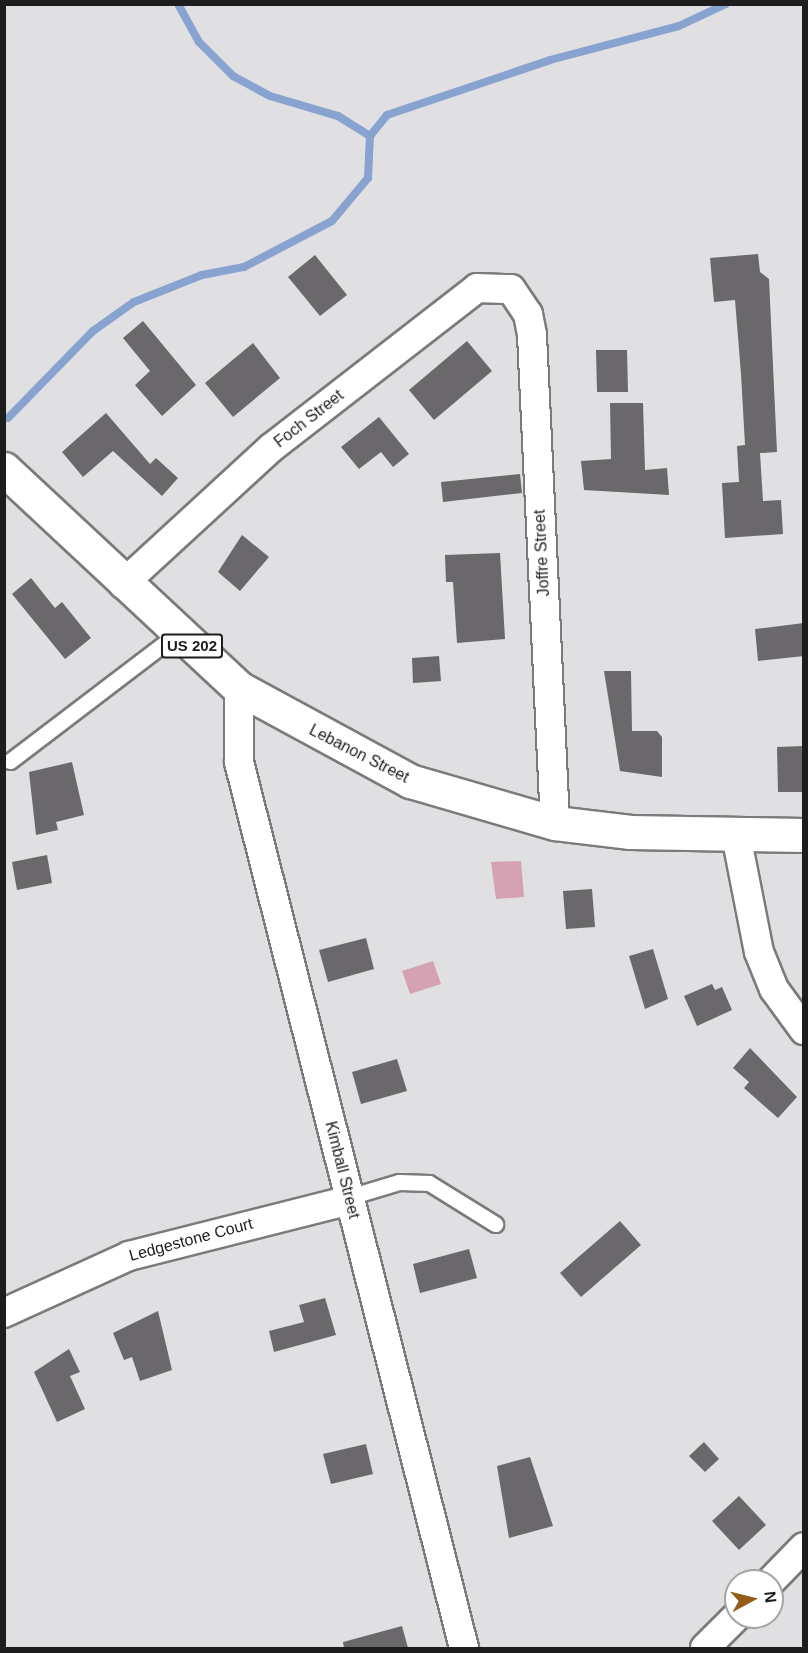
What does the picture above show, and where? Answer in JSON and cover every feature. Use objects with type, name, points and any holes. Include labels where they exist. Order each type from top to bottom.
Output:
[{"type":"highway","name":"Lebanon Street","points":[[4,469],[123,584],[239,688],[410,781],[555,823],[630,832],[804,835]]},
{"type":"street","name":"Foch Street","points":[[123,584],[263,454],[477,288],[511,289]]},
{"type":"street","name":"Joffre Street","points":[[511,289],[528,314],[532,335],[555,823]]},
{"type":"street","name":"Kimball Street","points":[[239,688],[239,762],[464,1648]]},
{"type":"street","points":[[736,835],[759,952],[774,989],[804,1030]]},
{"type":"street","name":"Ledgestone Court","points":[[4,1313],[129,1256],[350,1199]]},
{"type":"street","points":[[783,1569],[804,1547]]},
{"type":"street","points":[[705,1648],[724,1629]]},
{"type":"lane","points":[[10,761],[178,633]]},
{"type":"lane","points":[[350,1199],[399,1182],[429,1183],[495,1224]]},
{"type":"shaded area","points":[[521,861],[524,897],[496,899],[491,862]]},
{"type":"shaded area","points":[[433,961],[441,984],[410,994],[402,971]]},
{"type":"building","points":[[758,254],[760,272],[769,279],[777,452],[760,453],[763,501],[781,500],[783,534],[725,538],[722,483],[739,482],[737,446],[745,445],[735,300],[714,302],[710,258]]},
{"type":"building","points":[[315,255],[347,295],[320,316],[288,277]]},
{"type":"building","points":[[143,321],[196,385],[162,416],[135,385],[150,371],[123,338]]},
{"type":"building","points":[[467,341],[492,371],[434,420],[409,390]]},
{"type":"building","points":[[253,343],[280,378],[233,417],[205,383]]},
{"type":"building","points":[[596,350],[627,350],[628,392],[597,392]]},
{"type":"building","points":[[610,403],[643,403],[645,470],[667,468],[669,495],[584,490],[581,461],[611,459]]},
{"type":"building","points":[[106,413],[150,464],[156,458],[178,478],[162,496],[113,451],[83,477],[62,452]]},
{"type":"building","points":[[379,417],[409,454],[393,467],[381,452],[359,469],[341,447]]},
{"type":"building","points":[[520,474],[522,493],[443,502],[441,482]]},
{"type":"building","points":[[242,535],[269,557],[240,591],[218,572]]},
{"type":"building","points":[[500,553],[505,639],[457,643],[453,582],[446,582],[445,555]]},
{"type":"building","points":[[31,578],[55,608],[62,602],[91,638],[65,659],[12,594]]},
{"type":"building","points":[[804,623],[804,656],[758,661],[755,629]]},
{"type":"building","points":[[439,656],[441,681],[413,683],[412,658]]},
{"type":"building","points":[[604,671],[631,671],[632,731],[657,731],[662,737],[662,777],[620,771]]},
{"type":"building","points":[[804,746],[804,792],[778,792],[777,747]]},
{"type":"building","points":[[72,762],[84,815],[56,822],[58,830],[36,835],[29,772]]},
{"type":"building","points":[[47,855],[52,883],[17,890],[12,862]]},
{"type":"building","points":[[592,889],[595,927],[566,929],[563,891]]},
{"type":"building","points":[[366,938],[374,969],[328,982],[319,950]]},
{"type":"building","points":[[653,949],[668,999],[645,1009],[629,956]]},
{"type":"building","points":[[712,984],[715,990],[722,987],[732,1010],[697,1026],[684,996]]},
{"type":"building","points":[[750,1048],[797,1097],[778,1118],[744,1088],[749,1082],[733,1068]]},
{"type":"building","points":[[397,1059],[407,1091],[361,1104],[352,1072]]},
{"type":"building","points":[[620,1221],[641,1245],[581,1297],[560,1273]]},
{"type":"building","points":[[469,1249],[477,1278],[420,1293],[413,1264]]},
{"type":"building","points":[[325,1298],[336,1335],[274,1352],[269,1331],[304,1322],[299,1305]]},
{"type":"building","points":[[158,1311],[172,1370],[140,1381],[132,1357],[124,1360],[113,1333]]},
{"type":"building","points":[[69,1349],[80,1372],[70,1376],[85,1409],[57,1422],[34,1372]]},
{"type":"building","points":[[704,1442],[719,1459],[705,1472],[689,1456]]},
{"type":"building","points":[[366,1444],[373,1474],[331,1484],[323,1454]]},
{"type":"building","points":[[530,1457],[553,1526],[509,1538],[497,1466]]},
{"type":"building","points":[[739,1496],[766,1525],[739,1550],[712,1521]]},
{"type":"building","points":[[402,1626],[408,1648],[344,1648],[343,1642]]},
{"type":"waterway","points":[[178,4],[199,42],[233,76],[270,96],[338,116],[370,136]]},
{"type":"waterway","points":[[8,418],[93,331],[134,302],[202,275],[244,267],[332,221],[368,178],[370,136],[387,115],[550,60],[679,26],[726,4]]}]
